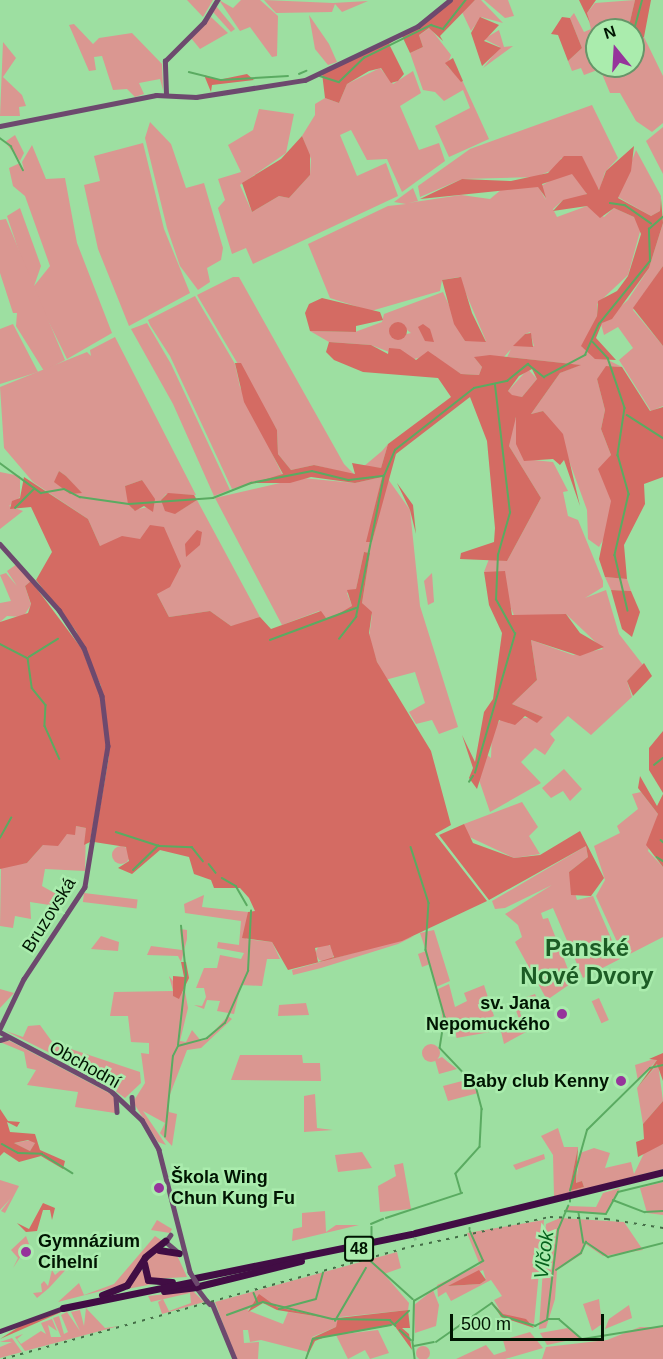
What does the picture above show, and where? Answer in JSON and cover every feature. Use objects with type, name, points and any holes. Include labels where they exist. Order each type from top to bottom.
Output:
[{"type":"highway","name":"48","points":[[63,1306],[414,1235],[663,1173]]},
{"type":"highway","name":"48","points":[[171,1241],[145,1261],[145,1276],[155,1282],[194,1280],[304,1258]]},
{"type":"highway","name":"48","points":[[102,1295],[126,1285],[145,1257],[171,1241]]},
{"type":"highway","points":[[159,1250],[179,1251]]},
{"type":"highway","name":"48","points":[[63,1306],[102,1295],[177,1281]]},
{"type":"main road","points":[[166,94],[165,61],[204,22],[217,0]]},
{"type":"main road","points":[[0,126],[166,94],[196,97],[309,78],[418,26],[450,0]]},
{"type":"main road","name":"Bruzovská","points":[[0,544],[69,623],[99,687],[107,765],[82,892],[24,980],[2,1032]]},
{"type":"main road","points":[[0,1040],[2,1032]]},
{"type":"main road","name":"Obchodní","points":[[2,1032],[116,1097],[131,1109],[160,1161],[171,1241]]},
{"type":"main road","name":"Obchodní","points":[[2,1032],[122,1099],[131,1109],[159,1150],[175,1226]]},
{"type":"main road","points":[[116,1097],[117,1112]]},
{"type":"main road","points":[[122,1099],[131,1098],[131,1109],[123,1109]]},
{"type":"main road","points":[[175,1226],[171,1241],[210,1302],[234,1359]]},
{"type":"main road","points":[[175,1226],[179,1251]]},
{"type":"main road","name":"48","points":[[0,1329],[63,1306]]},
{"type":"shaded area","points":[[187,0],[213,0],[203,17]]},
{"type":"shaded area","points":[[219,0],[233,8],[241,0],[260,0],[278,16],[277,56],[272,57],[250,27],[240,31]]},
{"type":"shaded area","points":[[264,0],[333,3],[368,1],[342,12],[335,4],[332,12],[276,13]]},
{"type":"shaded area","points":[[452,0],[475,0],[440,36],[443,41],[429,28],[419,35],[423,47],[410,53],[402,36]]},
{"type":"shaded area","points":[[475,0],[481,0],[503,23],[481,17],[471,31],[462,12]]},
{"type":"shaded area","points":[[484,0],[508,0],[514,16],[505,18]]},
{"type":"shaded area","points":[[579,0],[596,0],[587,13],[588,18]]},
{"type":"shaded area","points":[[635,0],[631,18],[588,18],[587,13],[595,3]]},
{"type":"shaded area","points":[[635,0],[651,0],[645,32],[645,18],[631,18]]},
{"type":"shaded area","points":[[216,6],[235,29],[231,32],[213,12]]},
{"type":"shaded area","points":[[574,13],[584,32],[584,75],[581,68],[572,71],[568,61],[582,48],[570,18]]},
{"type":"shaded area","points":[[309,15],[329,44],[337,62],[328,65],[315,49]]},
{"type":"shaded area","points":[[211,17],[228,33],[200,49],[191,38]]},
{"type":"shaded area","points":[[480,17],[499,25],[484,41],[501,48],[482,66],[471,33]]},
{"type":"shaded area","points":[[562,17],[570,18],[582,48],[568,61],[558,35],[551,34]]},
{"type":"shaded area","points":[[74,24],[93,44],[99,38],[132,33],[162,64],[163,90],[160,79],[139,83],[144,94],[135,97],[127,89],[113,90],[102,56],[94,57],[96,70],[89,71],[69,25]]},
{"type":"shaded area","points":[[430,28],[451,55],[447,66],[463,82],[489,139],[449,157],[435,126],[470,108],[463,90],[444,101],[435,92],[423,90],[410,53],[423,47],[419,35]]},
{"type":"shaded area","points":[[499,30],[504,47],[513,46],[483,68],[500,47],[484,39]]},
{"type":"shaded area","points":[[401,36],[389,44],[404,74],[398,81],[391,83],[381,68],[369,71],[347,84],[339,103],[325,98],[322,73]]},
{"type":"shaded area","points":[[645,39],[663,76],[663,123],[652,132],[636,121],[620,93],[610,93],[604,78],[645,78]]},
{"type":"shaded area","points":[[3,42],[16,58],[3,77],[22,95],[26,106],[19,107],[20,116],[0,116]]},
{"type":"shaded area","points":[[453,58],[463,81],[461,82],[445,63]]},
{"type":"shaded area","points":[[380,68],[393,84],[413,71],[421,93],[400,106],[419,150],[439,143],[445,161],[402,192],[387,159],[367,160],[351,130],[340,135],[357,176],[386,163],[398,196],[253,264],[246,248],[232,254],[218,208],[225,200],[218,179],[241,172],[228,145],[253,130],[259,109],[294,114],[286,153],[240,185],[252,212],[279,196],[289,198],[310,175],[311,159],[302,136],[315,115],[315,104],[325,98],[339,103],[347,84]]},
{"type":"shaded area","points":[[247,74],[254,80],[212,85],[211,92],[204,75],[218,80]]},
{"type":"shaded area","points":[[592,105],[618,158],[605,172],[600,189],[593,187],[581,156],[561,158],[558,168],[535,177],[462,179],[420,197],[418,186],[470,149]]},
{"type":"shaded area","points":[[150,122],[171,144],[186,188],[204,183],[223,248],[221,260],[207,268],[210,282],[198,290],[180,266],[167,228],[145,138]]},
{"type":"shaded area","points":[[663,127],[663,174],[646,141]]},
{"type":"shaded area","points":[[15,135],[24,153],[20,161],[5,142]]},
{"type":"shaded area","points":[[302,136],[310,155],[310,175],[289,198],[279,196],[252,212],[242,183],[281,159]]},
{"type":"shaded area","points":[[143,143],[164,229],[190,293],[129,326],[98,249],[84,185],[100,181],[94,156]]},
{"type":"shaded area","points":[[32,145],[46,179],[65,178],[77,243],[112,333],[67,359],[30,284],[7,216],[20,208],[41,266],[34,286],[50,266],[25,196],[13,186],[9,168],[20,163],[24,170],[22,162]]},
{"type":"shaded area","points":[[634,146],[631,171],[618,198],[651,216],[660,211],[661,198],[663,223],[649,268],[612,319],[602,323],[596,338],[616,360],[595,359],[581,346],[597,316],[598,301],[617,291],[628,276],[641,234],[634,217],[614,208],[600,218],[587,206],[553,211],[563,200],[587,194],[572,174],[542,184],[546,198],[538,187],[420,199],[462,179],[511,181],[548,173],[564,156],[582,156],[599,190],[606,171]]},
{"type":"shaded area","points":[[636,150],[661,196],[660,211],[651,216],[618,197]]},
{"type":"shaded area","points":[[562,174],[573,174],[587,193],[580,200],[563,200],[553,209],[557,217],[587,206],[604,217],[614,208],[634,217],[641,228],[628,275],[597,304],[597,316],[582,347],[622,367],[607,366],[597,379],[605,410],[601,429],[611,455],[603,466],[612,501],[610,528],[599,547],[588,539],[587,510],[559,433],[543,411],[531,414],[560,373],[580,365],[507,357],[511,349],[503,358],[475,358],[482,367],[479,375],[461,374],[430,355],[410,360],[371,345],[329,342],[310,331],[355,332],[382,322],[384,314],[443,292],[465,341],[486,341],[459,277],[442,280],[440,291],[371,311],[330,298],[308,244],[388,206],[406,204],[394,202],[413,188],[418,201],[408,203],[461,195],[490,199],[502,189],[538,186],[546,200],[541,186]],"holes":[[[392,324],[399,324],[411,333],[394,337]],[[530,332],[534,346],[514,346],[525,334]]]},
{"type":"shaded area","points":[[6,219],[65,360],[44,371],[16,326],[17,313],[13,313],[0,273],[0,220]]},
{"type":"shaded area","points":[[663,223],[663,266],[633,310],[663,346],[663,406],[651,411],[619,360],[633,348],[618,327],[604,335],[601,324],[628,300],[649,268]]},
{"type":"shaded area","points":[[663,266],[663,346],[633,308]]},
{"type":"shaded area","points":[[233,277],[239,277],[344,464],[355,475],[314,465],[291,470],[278,454],[277,430],[197,295]]},
{"type":"shaded area","points":[[461,277],[472,313],[486,342],[465,341],[454,324],[442,280]]},
{"type":"shaded area","points":[[195,296],[235,364],[240,387],[283,476],[232,489],[170,356],[150,325],[148,320]]},
{"type":"shaded area","points":[[322,298],[380,312],[383,320],[356,326],[356,332],[310,331],[305,313],[309,304]]},
{"type":"shaded area","points":[[398,322],[404,325],[407,331],[404,337],[398,340],[392,337],[389,331],[392,325]]},
{"type":"shaded area","points":[[147,323],[171,364],[230,490],[214,496],[173,404],[131,329]]},
{"type":"shaded area","points":[[13,324],[38,372],[0,384],[0,329]]},
{"type":"shaded area","points":[[423,324],[430,329],[434,342],[425,341],[418,327]]},
{"type":"shaded area","points":[[531,333],[533,347],[513,346],[525,334]]},
{"type":"shaded area","points":[[115,337],[196,495],[166,494],[161,500],[176,513],[197,500],[260,617],[249,623],[231,626],[210,611],[169,617],[157,594],[180,569],[150,529],[140,539],[100,546],[88,519],[33,482],[4,448],[0,387],[87,352],[91,356],[90,350]],"holes":[[[59,471],[66,476],[81,493],[55,482]],[[142,480],[154,506],[133,510],[125,486]]]},
{"type":"shaded area","points":[[329,342],[371,345],[388,354],[389,348],[400,349],[416,360],[428,351],[461,374],[479,375],[482,367],[474,357],[490,355],[581,365],[560,373],[531,414],[543,411],[563,434],[580,506],[564,460],[560,465],[553,459],[524,461],[516,444],[516,417],[509,446],[541,498],[507,561],[460,559],[461,553],[494,542],[495,528],[487,441],[470,397],[396,454],[372,542],[366,542],[382,477],[355,483],[311,477],[290,483],[253,483],[283,474],[244,402],[235,363],[241,363],[277,430],[278,454],[291,470],[314,465],[355,474],[352,463],[381,468],[388,444],[451,397],[438,378],[363,372],[334,360],[326,352]],"holes":[[[532,369],[537,379],[522,397],[512,395],[508,391],[519,376]]]},
{"type":"shaded area","points":[[606,366],[622,367],[650,411],[663,407],[663,477],[644,484],[645,504],[624,545],[627,579],[605,577],[599,559],[611,501],[598,469],[611,455],[601,429],[605,410],[597,379]]},
{"type":"shaded area","points":[[528,369],[537,379],[522,397],[512,396],[508,391]]},
{"type":"shaded area","points":[[517,417],[523,459],[553,462],[568,491],[563,492],[568,516],[578,520],[603,581],[603,587],[585,598],[606,590],[619,634],[643,665],[627,681],[632,697],[591,735],[568,716],[550,734],[555,740],[545,755],[535,748],[521,762],[541,783],[490,812],[478,777],[487,755],[491,758],[492,732],[501,719],[543,717],[512,704],[537,680],[531,640],[573,655],[603,649],[566,614],[515,618],[496,572],[484,572],[489,559],[507,561],[541,498],[509,446],[511,424]]},
{"type":"shaded area","points":[[388,444],[381,468],[363,467],[382,451]]},
{"type":"shaded area","points":[[59,471],[82,493],[70,494],[54,482]]},
{"type":"shaded area","points":[[0,472],[20,476],[20,497],[9,506],[23,511],[0,529]]},
{"type":"shaded area","points":[[24,477],[88,519],[100,546],[122,536],[140,539],[150,525],[164,527],[181,566],[170,587],[157,594],[169,617],[210,611],[231,626],[260,617],[271,629],[321,611],[326,618],[333,617],[352,606],[347,590],[356,589],[364,552],[370,553],[362,603],[372,612],[369,633],[377,662],[431,751],[451,825],[435,834],[487,901],[402,941],[288,970],[272,942],[242,938],[248,912],[255,911],[249,898],[240,888],[214,888],[211,880],[194,874],[189,857],[160,850],[132,874],[118,868],[129,861],[126,847],[94,842],[109,756],[101,686],[76,631],[36,580],[52,552],[31,507],[10,509],[12,501],[20,498]],"holes":[[[330,945],[334,957],[318,962],[315,948]]]},
{"type":"shaded area","points":[[382,477],[367,541],[372,542],[388,479],[410,510],[420,606],[458,727],[439,734],[432,720],[416,724],[409,712],[425,703],[415,672],[385,680],[377,662],[369,638],[372,615],[362,603],[370,553],[364,552],[356,589],[347,593],[352,606],[347,612],[326,618],[319,611],[282,625],[215,498],[302,478],[355,483]]},
{"type":"shaded area","points":[[142,480],[155,499],[153,512],[144,506],[135,511],[128,504],[125,486]]},
{"type":"shaded area","points":[[397,483],[413,505],[416,534],[410,510]]},
{"type":"shaded area","points":[[168,493],[194,495],[197,500],[175,514],[165,511],[161,500]]},
{"type":"shaded area","points":[[197,530],[202,532],[200,545],[186,557],[185,544]]},
{"type":"shaded area","points":[[17,564],[31,581],[25,586],[31,605],[23,617],[7,616],[0,622],[0,603],[11,601],[0,575],[6,573],[17,586],[7,571]]},
{"type":"shaded area","points":[[505,571],[512,615],[566,614],[580,633],[604,647],[580,656],[531,640],[537,680],[512,704],[543,717],[537,723],[525,716],[515,725],[499,720],[477,789],[469,778],[473,768],[462,735],[475,762],[484,712],[493,699],[502,633],[489,605],[484,572]]},
{"type":"shaded area","points":[[432,573],[434,602],[428,605],[424,581]]},
{"type":"shaded area","points":[[605,577],[627,579],[631,591],[611,590]]},
{"type":"shaded area","points":[[31,581],[82,649],[100,696],[107,746],[90,842],[84,845],[86,828],[76,826],[75,835],[67,834],[58,846],[43,845],[27,863],[0,869],[0,622],[28,613],[31,604],[25,586]]},
{"type":"shaded area","points":[[611,590],[631,591],[640,612],[632,637],[622,629]]},
{"type":"shaded area","points":[[644,663],[652,676],[633,696],[627,681]]},
{"type":"shaded area","points":[[663,731],[663,793],[649,770],[649,748]]},
{"type":"shaded area","points":[[564,769],[582,789],[570,801],[563,791],[551,798],[542,788]]},
{"type":"shaded area","points":[[640,776],[657,806],[663,794],[663,867],[646,845],[658,814],[638,788]]},
{"type":"shaded area","points":[[641,792],[658,814],[648,851],[663,867],[663,937],[624,957],[596,896],[605,880],[594,846],[620,833],[617,826],[638,809],[632,794]]},
{"type":"shaded area","points":[[522,802],[538,827],[529,836],[540,854],[514,858],[465,835],[464,824]]},
{"type":"shaded area","points":[[464,824],[473,843],[514,858],[540,855],[580,831],[604,878],[591,896],[571,895],[569,872],[588,857],[586,846],[489,900],[439,835]]},
{"type":"shaded area","points":[[76,826],[86,828],[85,871],[45,869],[42,886],[58,895],[56,906],[30,902],[31,919],[15,916],[13,928],[0,926],[1,866],[27,863],[43,845],[59,841]]},
{"type":"shaded area","points":[[121,846],[127,849],[130,855],[127,861],[121,864],[115,861],[112,855],[115,849]]},
{"type":"shaded area","points":[[586,846],[588,857],[569,872],[577,900],[593,896],[620,959],[583,978],[553,908],[541,913],[543,919],[548,918],[573,982],[547,1000],[515,942],[522,937],[518,925],[505,914],[552,885],[505,908],[495,909],[492,901]]},
{"type":"shaded area","points":[[84,893],[138,900],[137,909],[83,902]]},
{"type":"shaded area","points":[[204,895],[202,907],[248,912],[246,939],[272,942],[280,959],[267,959],[262,986],[241,985],[234,1014],[217,1011],[220,1001],[207,1000],[204,1009],[194,1005],[202,1006],[206,997],[204,988],[196,988],[204,968],[217,968],[220,955],[241,959],[244,953],[217,948],[218,942],[239,945],[241,921],[185,913],[184,904]]},
{"type":"shaded area","points":[[180,929],[187,930],[181,962],[178,956],[147,955],[151,946],[182,950]]},
{"type":"shaded area","points":[[434,930],[450,981],[436,987],[430,964],[422,967],[418,954],[426,951],[420,933]]},
{"type":"shaded area","points":[[101,936],[119,942],[118,951],[91,949]]},
{"type":"shaded area","points":[[414,936],[398,944],[293,975],[292,970]]},
{"type":"shaded area","points":[[325,944],[331,947],[334,953],[331,959],[325,962],[319,959],[316,953],[319,947]]},
{"type":"shaded area","points":[[181,962],[186,962],[189,978],[179,999],[173,996],[173,976],[184,977]]},
{"type":"shaded area","points":[[169,976],[176,985],[174,997],[185,991],[188,1008],[180,1041],[186,1042],[192,1030],[201,1041],[207,1039],[228,1016],[232,1019],[201,1048],[187,1050],[169,1097],[169,1112],[177,1114],[172,1146],[160,1133],[165,1123],[143,1111],[166,1145],[158,1142],[133,1102],[145,1083],[141,1053],[149,1054],[149,1043],[131,1042],[128,1016],[110,1016],[114,992],[173,991]]},
{"type":"shaded area","points":[[449,984],[455,1007],[467,1001],[464,993],[484,985],[494,1016],[467,1027],[462,1019],[444,1027],[438,989]]},
{"type":"shaded area","points":[[0,989],[14,993],[0,1008]]},
{"type":"shaded area","points":[[535,994],[539,1003],[520,1012],[526,1032],[504,1044],[500,1027],[519,1019],[513,1002]]},
{"type":"shaded area","points":[[599,998],[609,1020],[601,1023],[592,1001]]},
{"type":"shaded area","points":[[306,1003],[309,1015],[278,1016],[279,1005]]},
{"type":"shaded area","points":[[495,1020],[497,1031],[457,1038],[455,1027]]},
{"type":"shaded area","points":[[40,1025],[53,1043],[140,1072],[141,1083],[125,1098],[94,1075],[6,1031],[23,1037],[28,1026]]},
{"type":"shaded area","points":[[10,1041],[109,1093],[115,1098],[115,1113],[75,1107],[78,1092],[27,1085],[36,1070],[27,1068],[24,1052],[0,1042]]},
{"type":"shaded area","points":[[431,1044],[437,1047],[440,1053],[437,1059],[431,1062],[425,1059],[422,1053],[425,1047]]},
{"type":"shaded area","points":[[663,1053],[663,1081],[657,1064],[637,1088],[657,1060],[649,1059]]},
{"type":"shaded area","points":[[240,1055],[302,1055],[303,1063],[320,1063],[321,1081],[231,1080]]},
{"type":"shaded area","points":[[442,1057],[457,1069],[439,1074],[435,1060]]},
{"type":"shaded area","points":[[657,1058],[657,1060],[638,1081],[635,1065]]},
{"type":"shaded area","points":[[658,1064],[663,1101],[643,1124],[637,1088]]},
{"type":"shaded area","points":[[466,1080],[478,1093],[448,1101],[443,1086]]},
{"type":"shaded area","points":[[315,1094],[317,1128],[333,1130],[304,1132],[304,1096]]},
{"type":"shaded area","points":[[663,1101],[663,1144],[638,1157],[636,1142],[644,1139],[643,1124]]},
{"type":"shaded area","points":[[0,1109],[8,1121],[20,1122],[17,1127],[7,1122],[10,1132],[35,1134],[40,1150],[65,1161],[63,1169],[41,1156],[19,1162],[4,1152],[0,1156]],"holes":[[[28,1140],[35,1143],[30,1151],[14,1143]]]},
{"type":"shaded area","points":[[558,1128],[564,1147],[578,1147],[569,1191],[584,1187],[582,1181],[576,1184],[580,1153],[594,1148],[610,1153],[605,1168],[631,1162],[634,1174],[646,1149],[663,1144],[663,1169],[554,1197],[553,1155],[541,1136]]},
{"type":"shaded area","points":[[31,1140],[35,1143],[30,1151],[14,1143]]},
{"type":"shaded area","points":[[578,1147],[576,1183],[582,1181],[584,1187],[569,1191]]},
{"type":"shaded area","points":[[362,1152],[372,1168],[338,1172],[335,1155]]},
{"type":"shaded area","points":[[544,1154],[545,1159],[516,1170],[513,1165]]},
{"type":"shaded area","points":[[403,1163],[411,1209],[380,1212],[378,1186],[396,1176],[394,1165]]},
{"type":"shaded area","points":[[0,1180],[19,1186],[5,1213],[1,1211],[11,1198],[0,1210]]},
{"type":"shaded area","points":[[663,1182],[663,1215],[647,1213],[640,1188]]},
{"type":"shaded area","points":[[620,1188],[606,1214],[564,1211],[568,1206],[596,1207],[603,1193]]},
{"type":"shaded area","points":[[43,1203],[55,1208],[52,1220],[50,1210],[43,1210],[37,1231],[26,1232],[17,1223],[29,1229]]},
{"type":"shaded area","points":[[325,1211],[326,1232],[336,1225],[359,1225],[292,1241],[293,1229],[302,1227],[302,1213]]},
{"type":"shaded area","points":[[560,1218],[624,1222],[643,1250],[603,1256],[584,1243],[582,1254],[557,1270],[555,1299],[546,1328],[539,1329],[546,1224]]},
{"type":"shaded area","points":[[157,1220],[172,1229],[170,1233],[151,1230]]},
{"type":"shaded area","points":[[544,1220],[534,1324],[502,1314],[494,1300],[502,1296],[491,1280],[451,1301],[446,1292],[438,1297],[437,1285],[480,1265],[467,1233]],"holes":[[[483,1270],[486,1280],[480,1284],[449,1286]]]},
{"type":"shaded area","points":[[26,1236],[29,1244],[13,1268],[18,1258],[11,1250]]},
{"type":"shaded area","points":[[155,1236],[164,1242],[124,1285],[58,1302],[79,1283],[84,1295],[114,1284]]},
{"type":"shaded area","points":[[157,1252],[176,1253],[187,1277],[150,1279],[145,1263]]},
{"type":"shaded area","points":[[397,1252],[401,1268],[384,1274],[409,1303],[408,1310],[340,1317],[336,1327],[312,1337],[308,1352],[261,1340],[250,1342],[248,1330],[243,1330],[244,1343],[259,1342],[258,1359],[236,1359],[215,1302]],"holes":[[[261,1298],[277,1307],[333,1319],[288,1312],[283,1324],[247,1310]]]},
{"type":"shaded area","points":[[81,1253],[37,1298],[33,1293],[42,1292],[41,1284],[44,1281],[48,1286],[52,1270],[55,1275]]},
{"type":"shaded area","points":[[141,1269],[153,1284],[122,1290]]},
{"type":"shaded area","points":[[479,1270],[486,1280],[480,1284],[448,1286]]},
{"type":"shaded area","points":[[433,1290],[439,1305],[436,1326],[415,1333],[414,1305]]},
{"type":"shaded area","points":[[193,1291],[204,1302],[162,1314],[158,1302],[162,1299],[151,1302],[148,1296]],"holes":[[[190,1293],[191,1303],[169,1311],[163,1299]]]},
{"type":"shaded area","points":[[259,1294],[277,1307],[333,1319],[277,1310],[263,1303],[248,1312]]},
{"type":"shaded area","points":[[599,1299],[602,1324],[592,1331],[583,1304]]},
{"type":"shaded area","points":[[491,1301],[503,1314],[526,1319],[534,1328],[501,1317]]},
{"type":"shaded area","points":[[629,1305],[632,1318],[605,1329],[609,1319]]},
{"type":"shaded area","points":[[86,1308],[105,1328],[119,1326],[25,1351],[15,1337],[23,1334],[17,1339],[21,1344],[41,1331],[46,1334],[41,1323],[52,1319],[57,1331],[48,1325],[51,1337],[61,1337],[53,1318],[59,1316],[64,1334],[68,1332],[61,1315],[67,1312],[80,1331],[71,1312],[80,1310],[84,1326]]},
{"type":"shaded area","points":[[66,1310],[0,1339],[28,1321]]},
{"type":"shaded area","points":[[408,1310],[410,1328],[402,1328],[409,1334],[412,1350],[394,1325],[325,1337],[315,1341],[306,1359],[312,1338],[336,1327],[338,1318]]},
{"type":"shaded area","points":[[640,1327],[663,1327],[663,1359],[542,1359],[546,1347],[607,1340]]},
{"type":"shaded area","points":[[568,1328],[580,1338],[547,1345],[540,1333]]},
{"type":"shaded area","points":[[378,1330],[389,1353],[370,1359],[365,1350],[348,1359],[336,1335]]},
{"type":"shaded area","points":[[530,1332],[543,1348],[505,1359],[456,1359],[486,1345],[494,1355],[506,1351],[503,1340]]},
{"type":"shaded area","points":[[12,1338],[22,1352],[0,1358],[0,1347],[12,1342],[0,1342]]},
{"type":"shaded area","points":[[420,1346],[426,1346],[430,1353],[426,1360],[420,1360],[416,1356],[416,1350]]},
{"type":"waterway","points":[[320,76],[339,82],[364,58],[431,25],[443,29],[466,0]]},
{"type":"waterway","points":[[637,18],[642,0]]},
{"type":"waterway","points":[[299,74],[306,71]]},
{"type":"waterway","points":[[189,72],[221,80],[288,76]]},
{"type":"waterway","points":[[0,138],[11,146],[23,170]]},
{"type":"waterway","points":[[610,203],[625,205],[651,223]]},
{"type":"waterway","points":[[339,639],[356,617],[384,476],[395,450],[474,388],[507,381],[528,364],[544,377],[585,355],[599,324],[650,261],[649,229],[663,217]]},
{"type":"waterway","points":[[593,342],[608,358],[625,408],[618,455],[629,494],[615,555],[628,611]]},
{"type":"waterway","points":[[475,773],[515,634],[496,600],[498,555],[510,513],[495,385]]},
{"type":"waterway","points":[[627,415],[663,438]]},
{"type":"waterway","points":[[0,463],[41,493],[64,489],[80,497],[129,504],[213,498],[251,483],[312,471],[349,480],[384,476]]},
{"type":"waterway","points":[[15,508],[34,489]]},
{"type":"waterway","points":[[270,640],[356,608]]},
{"type":"waterway","points":[[29,657],[58,639]]},
{"type":"waterway","points":[[0,644],[28,658],[32,688],[46,705],[45,726],[60,759]]},
{"type":"waterway","points":[[654,765],[663,758]]},
{"type":"waterway","points":[[469,782],[473,776]]},
{"type":"waterway","points":[[0,838],[11,818]]},
{"type":"waterway","points":[[116,832],[159,846],[192,847],[203,861]]},
{"type":"waterway","points":[[133,870],[158,846]]},
{"type":"waterway","points":[[411,847],[429,903],[426,950],[445,1017],[440,1048],[476,1086],[482,1109],[480,1147],[456,1174],[461,1192]]},
{"type":"waterway","points":[[657,857],[663,861]]},
{"type":"waterway","points":[[209,864],[216,873]]},
{"type":"waterway","points":[[222,878],[236,886],[247,905]]},
{"type":"waterway","points":[[165,1137],[173,1056],[178,1046],[207,1038],[225,1023],[248,971],[251,911]]},
{"type":"waterway","points":[[178,1045],[186,975],[181,926]]},
{"type":"waterway","name":"Vlčok","points":[[570,1191],[587,1130],[650,1068],[663,1065]]},
{"type":"waterway","points":[[2,1144],[18,1153],[42,1154],[73,1173]]},
{"type":"waterway","points":[[565,1211],[606,1214],[618,1192],[663,1181]]},
{"type":"waterway","points":[[386,1218],[462,1193]]},
{"type":"waterway","points":[[613,1200],[645,1212],[663,1211]]},
{"type":"waterway","name":"Vlčok","points":[[436,1342],[492,1303],[503,1316],[535,1326],[547,1320],[558,1230],[568,1206]]},
{"type":"waterway","points":[[579,1213],[584,1243]]},
{"type":"waterway","points":[[371,1224],[383,1219]]},
{"type":"waterway","points":[[372,1227],[372,1238]]},
{"type":"waterway","points":[[413,1341],[414,1301],[483,1261],[470,1232]]},
{"type":"waterway","points":[[556,1270],[581,1253],[586,1242],[608,1257],[663,1243]]},
{"type":"waterway","points":[[371,1250],[372,1262],[413,1299]]},
{"type":"waterway","points":[[335,1321],[366,1268]]},
{"type":"waterway","points":[[279,1309],[316,1299],[323,1273]]},
{"type":"waterway","points":[[254,1293],[258,1303]]},
{"type":"waterway","points":[[227,1315],[263,1302],[333,1319],[390,1320],[396,1326]]},
{"type":"waterway","name":"Vlčok","points":[[395,1324],[409,1311]]},
{"type":"waterway","points":[[548,1319],[559,1319],[581,1338]]},
{"type":"waterway","points":[[306,1359],[313,1339],[391,1325]]},
{"type":"waterway","points":[[583,1339],[663,1326]]},
{"type":"waterway","points":[[400,1330],[411,1340]]},
{"type":"waterway","name":"Vlčok","points":[[413,1342],[415,1359]]},
{"type":"waterway","name":"Vlčok","points":[[414,1346],[434,1342]]},
{"type":"railway","points":[[420,1245],[550,1217],[607,1219],[663,1228]]},
{"type":"railway","points":[[3,1359],[417,1245]]},
{"type":"place","name":"sv. Jana Nepomuckého","points":[[562,1014]]},
{"type":"place","name":"Baby club Kenny","points":[[621,1081]]},
{"type":"place","name":"Škola Wing Chun Kung Fu","points":[[159,1188]]},
{"type":"place","name":"Gymnázium Cihelní","points":[[26,1252]]},
{"type":"district","name":"Panské Nové Dvory","points":[[587,962]]}]
